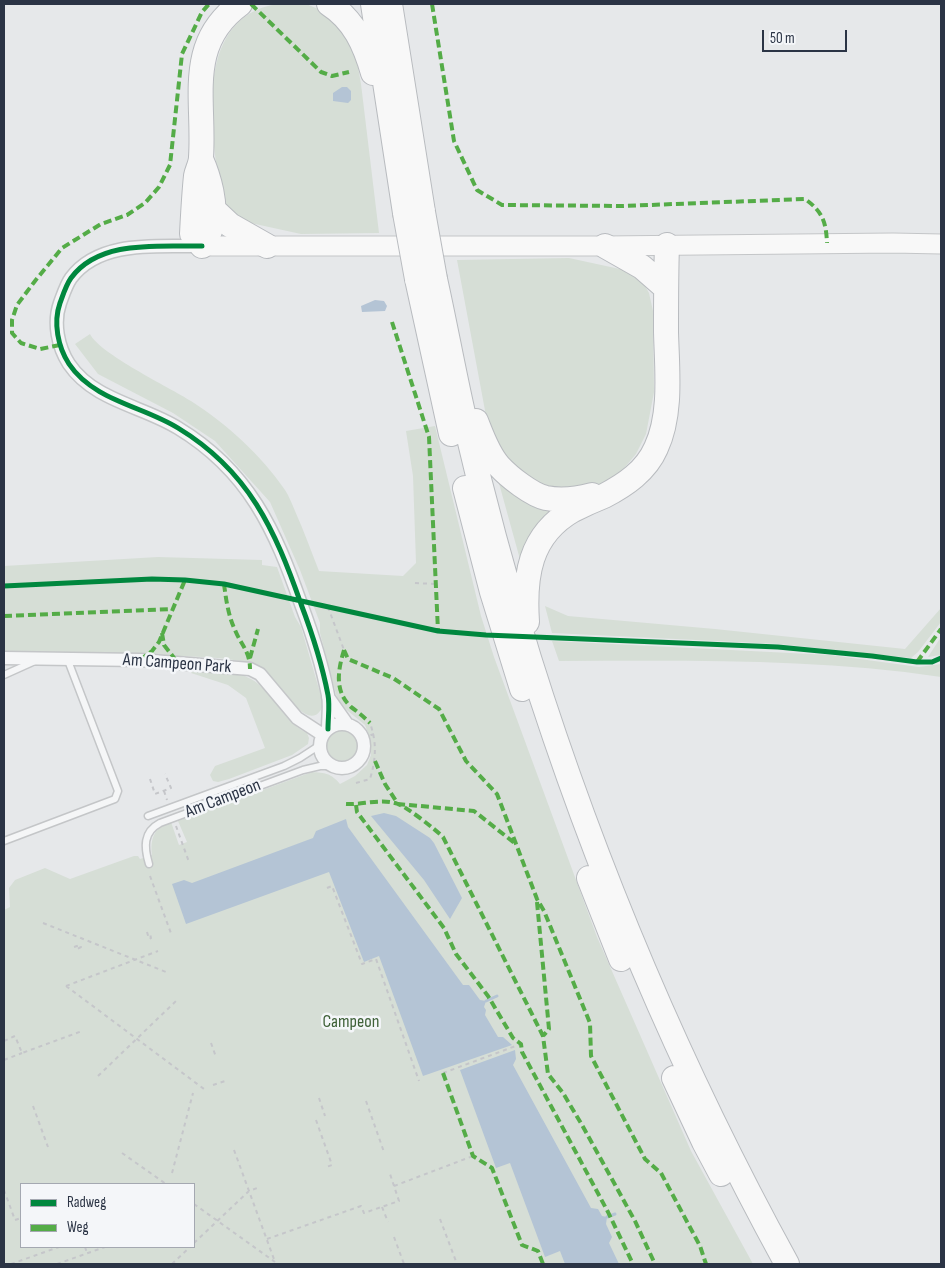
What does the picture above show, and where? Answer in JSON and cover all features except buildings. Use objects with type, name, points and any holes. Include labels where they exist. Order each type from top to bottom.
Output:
[{"type":"highway","points":[[201,159],[208,174],[214,209],[212,226],[202,246],[192,234],[196,174],[201,159],[200,88],[204,56],[216,27],[226,15],[240,4]]},
{"type":"highway","points":[[329,4],[349,20],[363,44],[395,142],[414,213]]},
{"type":"highway","points":[[373,4],[395,142]]},
{"type":"highway","points":[[390,4],[414,213],[450,430],[514,616]]},
{"type":"highway","points":[[214,209],[230,225],[267,246]]},
{"type":"highway","points":[[514,616],[536,547],[545,533],[572,511],[622,486],[646,465],[655,450],[663,427],[667,390],[667,245]]},
{"type":"highway","points":[[605,246],[642,267],[666,288]]},
{"type":"highway","points":[[426,279],[445,325],[474,415],[484,440],[498,465],[519,483],[546,498],[575,499],[622,486]]},
{"type":"highway","points":[[445,325],[463,412],[514,616],[521,658],[575,841],[626,971],[704,1142],[769,1264]]},
{"type":"highway","points":[[521,658],[642,964],[720,1137],[788,1264]]},
{"type":"main road","points":[[202,246],[941,244]]},
{"type":"street","points":[[202,246],[124,249],[104,254],[91,260],[71,279],[59,306],[57,321],[60,345],[70,365],[86,384],[111,398],[149,413],[178,428],[200,443],[239,480],[254,500],[266,520],[289,571],[312,633],[328,697],[321,753],[325,761],[332,766],[350,767],[356,764],[364,752],[368,736],[347,724],[328,697]]},
{"type":"street","name":"Am Campeon Park","points":[[4,658],[140,660],[250,669],[260,674],[297,718],[324,736]]},
{"type":"street","points":[[297,718],[318,722],[327,712]]},
{"type":"street","points":[[324,736],[337,724],[347,724]]},
{"type":"lane","points":[[4,675],[43,658]]},
{"type":"lane","points":[[4,841],[115,799],[118,791],[68,658]]},
{"type":"lane","name":"Am Campeon","points":[[148,816],[284,766],[300,758],[324,736]]},
{"type":"lane","name":"Am Campeon","points":[[149,864],[145,848],[146,838],[149,831],[160,823],[303,770],[320,766],[332,766]]},
{"type":"path","points":[[416,583],[436,584]]},
{"type":"path","points":[[328,608],[344,650]]},
{"type":"path","points":[[356,782],[370,779],[376,753],[368,736],[370,723]]},
{"type":"path","points":[[150,779],[155,794],[164,791],[171,788],[165,774]]},
{"type":"path","points":[[181,839],[189,862]]},
{"type":"path","points":[[150,876],[172,936]]},
{"type":"path","points":[[327,888],[332,886],[362,964],[376,959],[419,1082]]},
{"type":"path","points":[[43,923],[166,972]]},
{"type":"path","points":[[146,932],[149,939],[151,938],[150,934]]},
{"type":"path","points":[[158,951],[66,986],[204,1089]]},
{"type":"path","points":[[98,1076],[176,1002]]},
{"type":"path","points":[[4,1060],[82,1031]]},
{"type":"path","points":[[4,1041],[16,1036],[22,1053]]},
{"type":"path","points":[[443,1073],[528,1042]]},
{"type":"path","points":[[211,1043],[216,1056]]},
{"type":"path","points":[[213,1085],[225,1081]]},
{"type":"path","points":[[172,1173],[193,1093]]},
{"type":"path","points":[[318,1098],[325,1116]]},
{"type":"path","points":[[366,1101],[384,1152]]},
{"type":"path","points":[[33,1106],[48,1147]]},
{"type":"path","points":[[316,1120],[332,1165],[326,1167]]},
{"type":"path","points":[[195,1205],[275,1262],[234,1150]]},
{"type":"path","points":[[122,1153],[165,1183]]},
{"type":"path","points":[[394,1186],[474,1156]]},
{"type":"path","points":[[267,1239],[361,1206],[364,1213],[399,1201],[390,1174]]},
{"type":"path","points":[[195,1242],[249,1191],[260,1187]]},
{"type":"path","points":[[4,1190],[15,1220],[20,1218]]},
{"type":"path","points":[[382,1207],[388,1222]]},
{"type":"path","points":[[440,1219],[457,1264]]},
{"type":"path","points":[[394,1237],[404,1264]]},
{"type":"path","points":[[11,1264],[56,1248]]},
{"type":"path","points":[[85,1248],[87,1253]]},
{"type":"path","points":[[57,1264],[102,1248]]},
{"type":"path","points":[[172,1264],[189,1248]]},
{"type":"green space","points":[[278,4],[306,4],[321,10],[339,24],[354,45],[361,84],[379,233],[301,234],[246,222],[224,205],[214,149],[212,117],[213,86],[218,57],[230,32],[250,14]]},
{"type":"green space","points":[[569,258],[629,271],[641,279],[649,293],[653,311],[654,392],[646,434],[636,454],[620,473],[611,480],[596,487],[551,491],[518,474],[489,432],[457,260]]},
{"type":"green space","name":"Campeon","points":[[90,334],[107,351],[191,401],[230,430],[276,477],[286,492],[319,571],[403,576],[416,563],[413,476],[406,431],[435,426],[481,616],[494,657],[597,937],[691,1151],[753,1264],[4,1264],[4,910],[10,907],[9,888],[15,880],[45,868],[70,879],[134,856],[138,856],[140,859],[152,855],[154,834],[165,824],[171,822],[179,845],[187,842],[178,821],[312,772],[328,774],[340,784],[355,776],[367,765],[371,755],[371,741],[365,725],[343,707],[337,698],[320,633],[320,623],[300,570],[270,502],[215,441],[173,413],[98,374],[75,344]]},
{"type":"green space","points":[[497,476],[566,506],[521,563]]},
{"type":"green space","points":[[158,557],[262,560],[262,565],[277,567],[295,617],[301,627],[321,696],[322,705],[320,711],[313,716],[306,714],[297,708],[259,666],[239,661],[207,657],[133,654],[4,652],[4,566]]},
{"type":"green space","points":[[545,606],[568,616],[905,649],[941,608],[941,622],[918,652],[911,658],[779,644],[552,633]]},
{"type":"green space","points":[[941,637],[941,655],[928,657]]},
{"type":"green space","points":[[552,641],[830,655],[919,667],[941,664],[941,677],[846,666],[702,661],[559,661]]},
{"type":"green space","points":[[194,670],[231,672],[251,679],[266,691],[298,728],[307,733],[309,738],[308,744],[292,755],[229,779],[218,782],[213,781],[210,775],[215,766],[265,748],[246,698],[228,685],[191,673]]},
{"type":"green space","points":[[342,728],[355,733],[360,746],[355,759],[342,764],[329,759],[324,746],[329,733]]},
{"type":"water","points":[[342,87],[347,87],[351,91],[351,100],[348,103],[333,101],[333,93]]},
{"type":"water","points":[[375,300],[384,301],[387,306],[385,311],[362,312],[361,306]]},
{"type":"water","points":[[384,813],[396,816],[430,838],[434,843],[462,898],[450,919],[424,880],[371,816]]},
{"type":"water","points":[[346,819],[348,827],[463,985],[469,985],[480,1000],[486,1001],[484,1007],[486,1010],[485,1015],[498,1037],[503,1037],[512,1045],[423,1076],[379,956],[364,962],[329,872],[186,924],[172,884],[184,880],[192,883],[313,838],[316,831]]},
{"type":"water","points":[[515,1050],[516,1059],[513,1065],[591,1208],[598,1209],[602,1216],[607,1217],[606,1224],[612,1237],[609,1243],[619,1264],[565,1264],[560,1251],[545,1257],[510,1163],[496,1168],[460,1070]]},
{"type":"waterway","points":[[486,1001],[497,996]]},
{"type":"waterway","points":[[607,1217],[615,1214]]},
{"type":"marked path","points":[[60,345],[40,349],[21,343],[12,333],[12,320],[17,305],[62,248],[101,224],[127,215],[145,203],[159,187],[170,165],[182,54],[202,12],[209,4]]},
{"type":"marked path","points":[[251,4],[321,72],[332,76],[349,72]]},
{"type":"marked path","points":[[432,4],[454,141],[477,190],[502,205],[623,206],[805,199],[820,213],[826,229],[827,243]]},
{"type":"marked path","points":[[392,322],[429,437],[438,631]]},
{"type":"marked path","points":[[140,660],[152,651],[159,642],[185,580]]},
{"type":"marked path","points":[[224,584],[231,619],[247,653],[250,669]]},
{"type":"marked path","points":[[4,616],[172,609]]},
{"type":"marked path","points":[[250,658],[258,629]]},
{"type":"marked path","points":[[917,662],[941,629]]},
{"type":"marked path","points":[[162,633],[164,645],[178,663]]},
{"type":"marked path","points":[[344,650],[348,659],[393,678],[439,709],[466,761],[497,794],[537,899],[544,911],[590,1023],[591,1056],[645,1159],[661,1173],[700,1246],[706,1264]]},
{"type":"marked path","points":[[344,650],[339,673],[342,694],[351,707],[370,723]]},
{"type":"marked path","points":[[375,761],[385,784],[398,804],[474,811],[517,845]]},
{"type":"marked path","points":[[346,804],[379,802],[398,804],[428,824],[443,837],[543,1036],[548,1074],[563,1093],[582,1125],[635,1221],[655,1264]]},
{"type":"marked path","points":[[356,805],[357,812],[444,928],[456,954],[488,996],[513,1038],[521,1044],[522,1052],[608,1212],[633,1264]]},
{"type":"marked path","points":[[537,902],[549,1029],[543,1036]]},
{"type":"marked path","points":[[443,1073],[473,1156],[492,1168],[522,1245],[538,1251],[543,1264]]},
{"type":"cycle path","points":[[202,246],[131,248],[114,251],[83,265],[69,281],[60,303],[57,319],[59,343],[69,364],[92,387],[120,402],[164,420],[203,445],[224,463],[256,504],[281,551],[313,637],[328,695],[328,729]]},
{"type":"cycle path","points":[[4,586],[152,579],[185,580],[224,584],[438,631],[486,635],[778,647],[917,662],[932,662],[941,658]]}]
